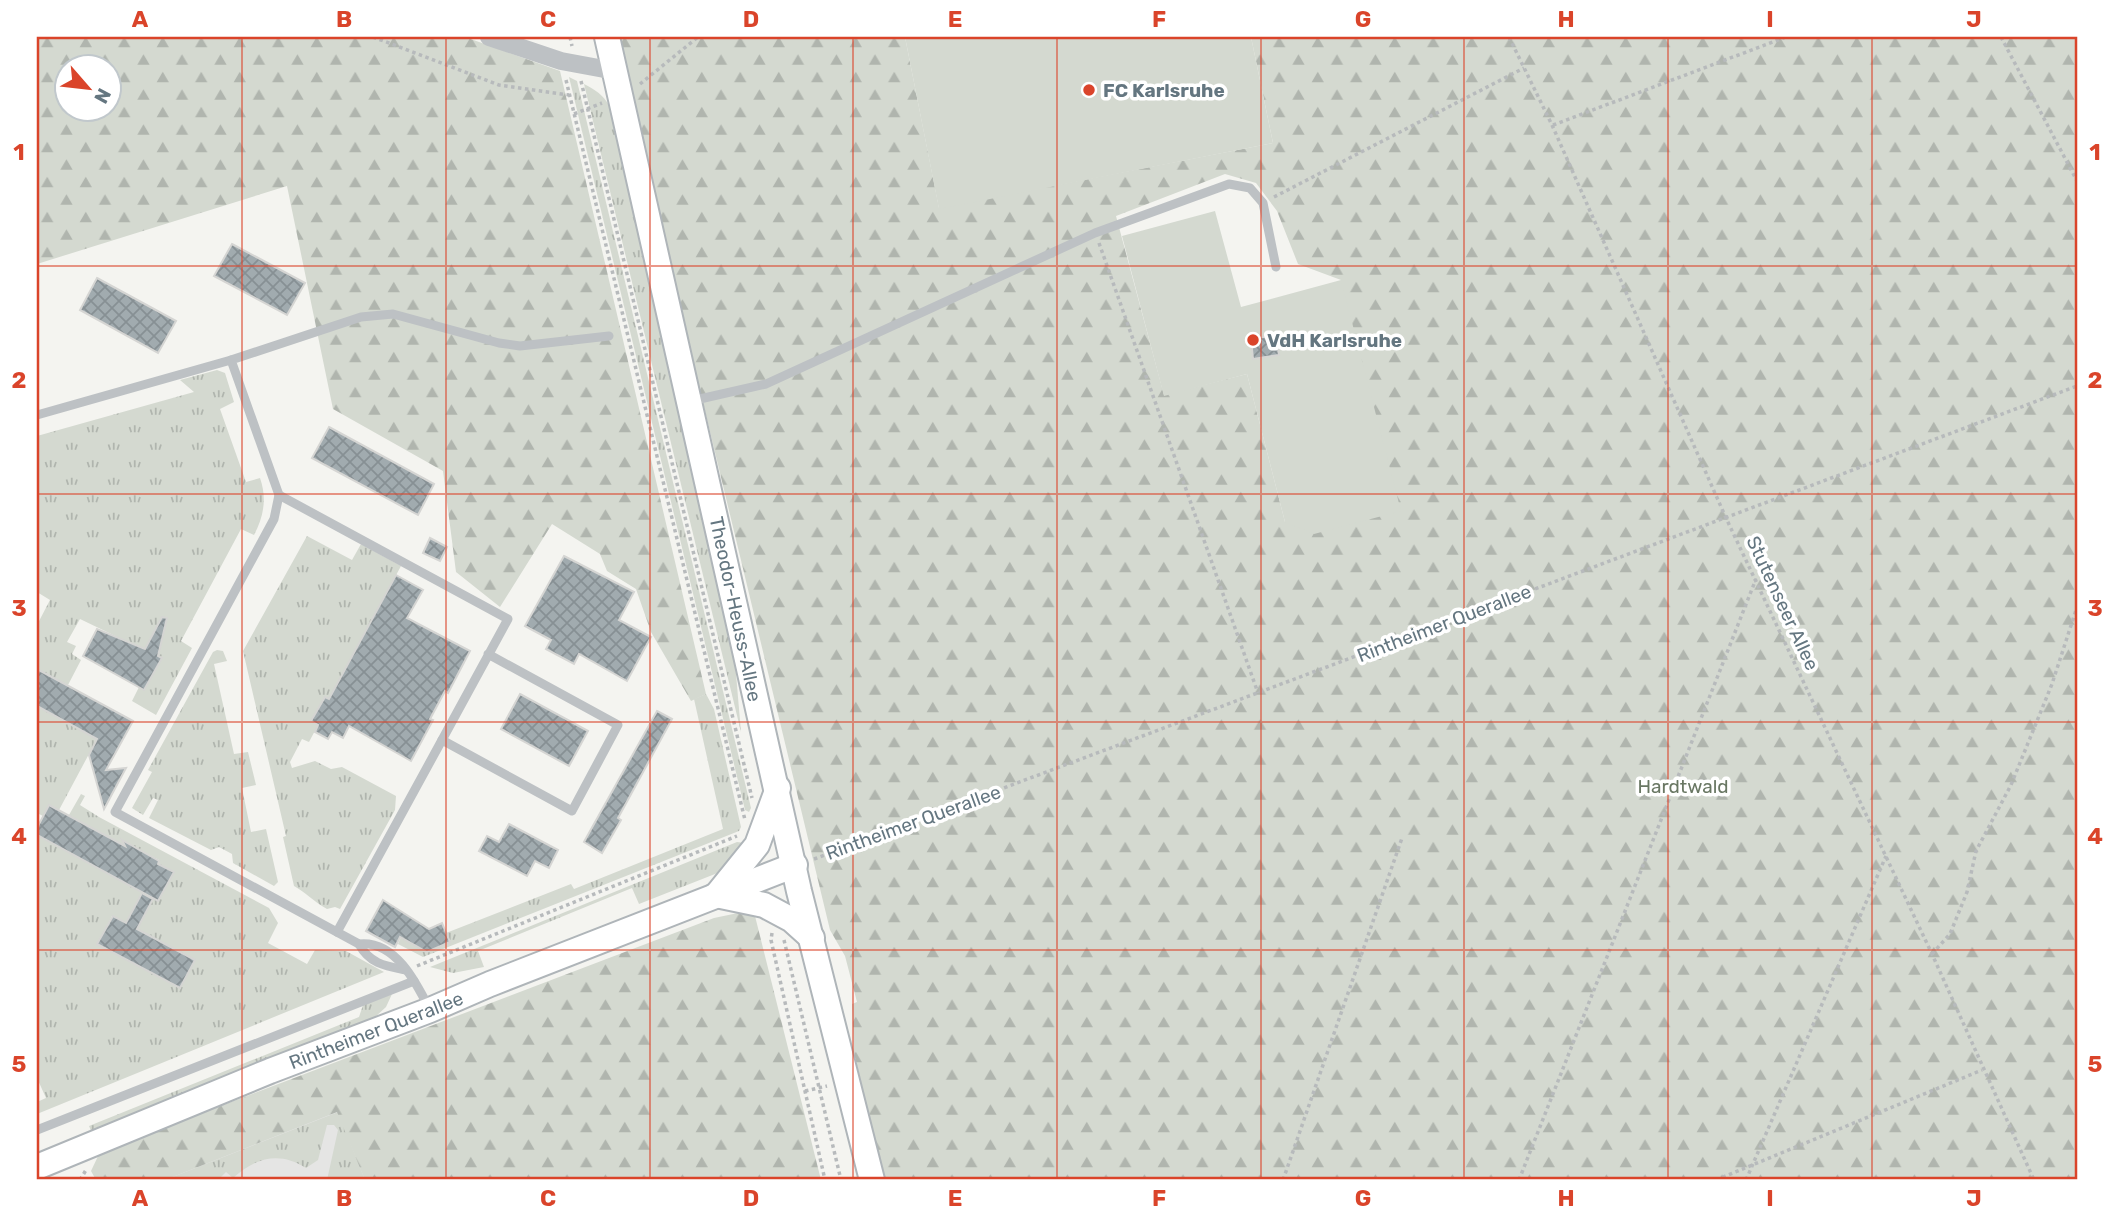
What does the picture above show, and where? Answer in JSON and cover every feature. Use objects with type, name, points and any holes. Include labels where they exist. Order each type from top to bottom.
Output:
[{"type":"main road","name":"Theodor-Heuss-Allee","points":[[607,37],[691,401],[756,701],[778,787],[803,862],[812,938],[872,1180]]},
{"type":"main road","points":[[778,787],[757,845],[716,895],[764,905],[792,920],[812,938]]},
{"type":"main road","name":"Rintheimer Querallee","points":[[37,1167],[270,1071],[803,862]]},
{"type":"street","points":[[489,37],[618,82]]},
{"type":"lane","points":[[691,401],[766,384],[1095,233],[1229,184],[1250,188],[1263,203],[1276,267]]},
{"type":"lane","points":[[37,415],[376,315],[393,314],[499,343],[520,346],[609,336]]},
{"type":"lane","points":[[231,359],[279,495],[274,519],[115,811],[359,944],[372,943],[393,954],[414,981],[430,1010]]},
{"type":"lane","points":[[279,495],[508,619],[337,932]]},
{"type":"lane","points":[[442,740],[572,811],[618,725],[488,654]]},
{"type":"lane","points":[[359,944],[366,957],[385,966],[406,970]]},
{"type":"lane","points":[[37,1130],[414,981]]},
{"type":"path","points":[[373,37],[499,85],[569,95]]},
{"type":"path","points":[[574,114],[587,110],[618,82],[631,90],[698,37]]},
{"type":"path","name":"Stutenseer Allee","points":[[1509,37],[1552,125],[1726,518],[1932,954],[2034,1180]]},
{"type":"path","points":[[1552,125],[1786,37]]},
{"type":"path","points":[[2001,37],[2077,181]]},
{"type":"path","points":[[569,63],[569,95],[741,811],[749,831]]},
{"type":"path","points":[[569,63],[587,110],[754,807]]},
{"type":"path","points":[[1263,203],[1524,68]]},
{"type":"path","points":[[1095,233],[1258,693]]},
{"type":"path","name":"Rintheimer Querallee","points":[[803,862],[2077,386]]},
{"type":"path","points":[[1519,1180],[1756,579]]},
{"type":"path","points":[[1932,954],[1950,934],[1967,891],[1976,850],[2011,785],[2052,684],[2077,607]]},
{"type":"path","points":[[1283,1180],[1402,838]]},
{"type":"path","points":[[1746,1180],[1886,856]]},
{"type":"path","points":[[775,910],[841,1180]]},
{"type":"path","points":[[773,950],[825,1180]]},
{"type":"path","points":[[1716,1180],[1983,1070]]},
{"type":"path","points":[[805,1091],[827,1086]]},
{"type":"shaded area","points":[[341,1103],[372,1180],[146,1180]]},
{"type":"green space","points":[[37,37],[465,37],[560,71],[706,694],[691,701],[651,632],[636,589],[607,571],[600,554],[552,524],[500,607],[456,572],[443,471],[333,409],[287,186],[37,264]]},
{"type":"green space","name":"Hardtwald","points":[[615,37],[905,37],[939,208],[1273,143],[1251,37],[2077,37],[2077,1180],[884,1180],[854,1053],[852,1004],[857,1002],[845,956],[830,930]],"holes":[[[1225,174],[1256,183],[1277,211],[1298,264],[1341,280],[1285,522],[1247,374],[1164,395],[1116,216]]]},
{"type":"green space","name":"FC Karlsruhe","points":[[905,37],[1251,37],[1273,143],[939,209]]},
{"type":"green space","points":[[569,77],[577,81],[751,808],[749,812],[745,810]]},
{"type":"green space","points":[[584,84],[602,96],[614,115],[733,639],[741,732]]},
{"type":"green space","name":"VdH Karlsruhe","points":[[1215,211],[1241,307],[1341,280],[1401,511],[1314,534],[1285,522],[1247,374],[1164,396],[1122,236]]},
{"type":"green space","points":[[217,370],[225,373],[234,402],[220,409],[246,482],[260,478],[264,500],[262,514],[254,535],[241,529],[181,641],[192,648],[156,715],[132,701],[139,687],[144,690],[161,658],[80,619],[67,642],[76,646],[72,654],[81,660],[68,685],[37,669],[37,625],[50,600],[37,592],[37,436],[194,392],[180,380]]},
{"type":"green space","points":[[307,536],[352,560],[361,544],[401,566],[329,699],[325,698],[312,721],[318,725],[309,742],[302,739],[290,762],[292,768],[315,761],[331,769],[342,767],[396,796],[395,810],[340,909],[327,909],[294,886],[283,837],[286,836],[243,651]]},
{"type":"green space","points":[[223,651],[227,661],[214,664],[234,754],[248,752],[256,785],[242,788],[251,832],[266,829],[278,882],[274,886],[233,863],[232,854],[219,847],[211,850],[149,818],[158,800],[153,798],[143,815],[132,808],[152,772],[148,770],[213,652]]},
{"type":"green space","points":[[706,694],[714,709],[741,827],[739,831],[423,957],[398,944],[401,937],[450,942],[446,933],[571,884],[574,889],[723,829],[694,699]]},
{"type":"green space","points":[[37,706],[97,739],[59,810],[49,805],[43,816],[39,814],[37,818]]},
{"type":"green space","points":[[81,794],[85,796],[80,805],[99,817],[269,908],[278,923],[268,943],[307,964],[315,950],[346,951],[384,972],[37,1114],[37,1102],[46,1098],[37,1078],[37,835],[142,892],[126,923],[112,916],[98,944],[179,988],[195,961],[132,926],[146,911],[142,909],[149,896],[158,901],[173,872],[158,864],[159,860],[125,842],[123,845],[69,815]]},
{"type":"green space","points":[[737,842],[745,843],[724,870],[715,874],[639,904],[632,888],[478,951],[484,967],[453,973],[430,967]]},
{"type":"green space","points":[[738,913],[755,916],[821,1180],[365,1180],[337,1112],[165,1180],[96,1180],[91,1171],[100,1152],[714,918]]},
{"type":"green space","points":[[392,994],[386,1007],[374,1018],[92,1133],[89,1126],[359,1017],[363,1005]]},
{"type":"green space","points":[[338,1112],[365,1180],[327,1180],[338,1130],[334,1125],[327,1125],[318,1160],[306,1168],[278,1158],[250,1165],[233,1178],[226,1172],[218,1180],[165,1180]]},
{"type":"building","points":[[232,244],[305,283],[287,315],[214,276]]},
{"type":"building","points":[[97,278],[176,321],[158,353],[80,310]]},
{"type":"building","points":[[1276,335],[1279,355],[1253,359],[1251,339]]},
{"type":"building","points":[[329,427],[434,484],[418,515],[312,458]]},
{"type":"building","points":[[430,538],[447,547],[440,561],[423,553]]},
{"type":"building","points":[[564,556],[634,592],[619,620],[651,637],[627,681],[579,654],[574,664],[546,649],[551,640],[525,626]]},
{"type":"building","points":[[396,575],[423,590],[407,618],[470,651],[448,693],[445,691],[411,761],[349,726],[343,738],[332,732],[328,739],[315,732],[318,725],[311,721],[325,697],[329,699]]},
{"type":"building","points":[[162,617],[167,618],[158,656],[162,658],[144,690],[83,656],[97,629],[145,649]]},
{"type":"building","points":[[37,669],[133,721],[106,770],[126,768],[104,809],[89,755],[97,739],[37,706]]},
{"type":"building","points":[[520,694],[588,731],[569,766],[501,729]]},
{"type":"building","points":[[657,711],[672,719],[602,853],[584,842]]},
{"type":"building","points":[[49,805],[125,846],[122,840],[174,872],[158,901],[37,835],[37,828]]},
{"type":"building","points":[[509,824],[558,850],[549,868],[535,861],[527,876],[479,851],[487,836],[499,842]]},
{"type":"building","points":[[142,893],[153,899],[137,929],[195,960],[180,988],[97,944],[113,916],[126,923]]},
{"type":"building","points":[[383,900],[429,929],[442,923],[450,942],[427,952],[400,937],[395,947],[366,931]]},
{"type":"place","name":"FC Karlsruhe","points":[[1089,90]]},
{"type":"place","name":"VdH Karlsruhe","points":[[1253,340]]}]
